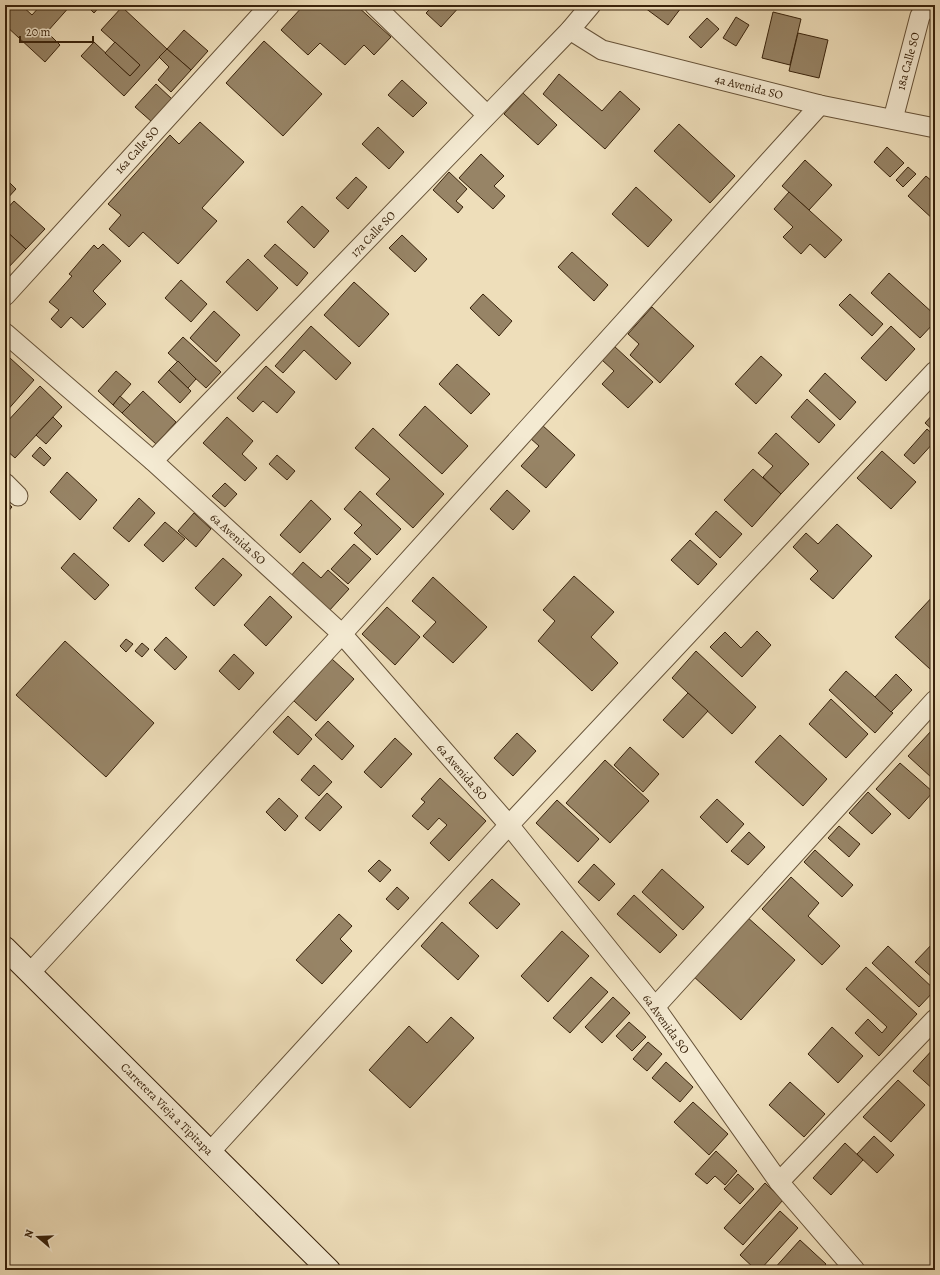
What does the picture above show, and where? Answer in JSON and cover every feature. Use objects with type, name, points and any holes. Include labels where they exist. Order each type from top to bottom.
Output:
[{"type":"main road","name":"Carretera Vieja a Tipitapa","points":[[5,948],[329,1270]]},
{"type":"street","name":"16a Calle SO","points":[[5,296],[270,5]]},
{"type":"street","points":[[374,5],[487,115]]},
{"type":"street","name":"17a Calle SO","points":[[153,461],[570,30],[591,5]]},
{"type":"street","name":"18a Calle SO","points":[[893,120],[920,16],[928,5]]},
{"type":"street","name":"4a Avenida SO","points":[[570,30],[602,50],[820,105],[935,128]]},
{"type":"street","points":[[30,973],[342,634],[820,105]]},
{"type":"street","name":"6a Avenida SO","points":[[5,333],[153,461],[342,634],[510,826],[655,1007],[779,1182],[855,1270]]},
{"type":"street","points":[[210,1152],[510,826],[935,371]]},
{"type":"street","points":[[655,1007],[935,700]]},
{"type":"street","points":[[779,1182],[935,1019]]},
{"type":"building","points":[[9,5],[21,5],[32,15],[41,5],[71,5],[47,32],[60,45],[45,62],[5,25],[5,9]]},
{"type":"building","points":[[86,5],[101,5],[94,13]]},
{"type":"building","points":[[304,5],[356,5],[391,37],[374,55],[364,45],[345,65],[320,43],[308,55],[281,30]]},
{"type":"building","points":[[434,5],[461,5],[441,27],[426,13]]},
{"type":"building","points":[[641,5],[678,5],[681,8],[668,25]]},
{"type":"building","points":[[122,7],[167,49],[124,96],[81,56],[94,42],[130,76],[140,65],[101,30]]},
{"type":"building","points":[[773,12],[801,19],[790,65],[762,58]]},
{"type":"building","points":[[736,17],[749,25],[736,46],[723,38]]},
{"type":"building","points":[[707,18],[719,29],[701,48],[689,37]]},
{"type":"building","points":[[184,30],[208,51],[191,70],[167,49]]},
{"type":"building","points":[[798,33],[828,40],[819,78],[789,71]]},
{"type":"building","points":[[264,41],[322,94],[283,136],[226,83]]},
{"type":"building","points":[[115,42],[140,65],[130,76],[105,53]]},
{"type":"building","points":[[167,49],[191,70],[171,92],[158,80],[169,67],[159,57]]},
{"type":"building","points":[[559,74],[602,111],[620,91],[640,109],[605,149],[543,94]]},
{"type":"building","points":[[402,80],[427,103],[413,117],[388,95]]},
{"type":"building","points":[[156,84],[173,100],[152,122],[135,107]]},
{"type":"building","points":[[523,93],[557,125],[538,145],[504,114]]},
{"type":"building","points":[[200,122],[244,162],[202,208],[217,221],[178,264],[143,232],[129,247],[109,229],[121,215],[108,204],[170,135],[179,144]]},
{"type":"building","points":[[679,124],[735,176],[710,203],[654,151]]},
{"type":"building","points":[[378,127],[404,152],[389,169],[362,144]]},
{"type":"building","points":[[887,147],[904,163],[890,177],[874,162]]},
{"type":"building","points":[[481,154],[504,176],[494,186],[505,196],[493,209],[459,178]]},
{"type":"building","points":[[805,160],[832,185],[809,210],[782,186]]},
{"type":"building","points":[[908,167],[916,174],[903,187],[896,180]]},
{"type":"building","points":[[449,172],[467,189],[456,201],[463,207],[458,213],[433,190]]},
{"type":"building","points":[[926,176],[935,183],[935,221],[908,196]]},
{"type":"building","points":[[356,177],[367,187],[348,209],[336,198]]},
{"type":"building","points":[[5,178],[16,189],[5,201]]},
{"type":"building","points":[[636,187],[672,220],[648,247],[612,214]]},
{"type":"building","points":[[789,192],[842,240],[825,258],[810,244],[801,254],[783,237],[793,227],[774,209]]},
{"type":"building","points":[[14,201],[45,229],[26,249],[5,230],[5,211]]},
{"type":"building","points":[[302,206],[329,231],[314,248],[287,222]]},
{"type":"building","points":[[5,230],[26,249],[6,270],[5,269]]},
{"type":"building","points":[[402,235],[427,259],[415,272],[389,248]]},
{"type":"building","points":[[103,244],[121,261],[93,291],[106,304],[83,328],[71,317],[61,328],[51,319],[59,310],[49,302],[72,276],[69,274],[94,245],[98,249]]},
{"type":"building","points":[[275,244],[308,273],[297,286],[264,256]]},
{"type":"building","points":[[572,252],[608,285],[594,301],[558,267]]},
{"type":"building","points":[[248,259],[278,288],[257,311],[226,282]]},
{"type":"building","points":[[889,273],[935,315],[935,322],[920,338],[871,293]]},
{"type":"building","points":[[181,280],[207,304],[191,322],[165,298]]},
{"type":"building","points":[[354,282],[389,314],[359,347],[324,315]]},
{"type":"building","points":[[483,294],[512,321],[499,336],[470,308]]},
{"type":"building","points":[[850,294],[883,324],[872,336],[839,305]]},
{"type":"building","points":[[652,307],[694,346],[660,383],[630,355],[639,344],[628,334]]},
{"type":"building","points":[[214,311],[240,335],[216,362],[190,338]]},
{"type":"building","points":[[311,326],[351,363],[336,380],[304,350],[283,373],[275,366]]},
{"type":"building","points":[[891,326],[915,349],[886,381],[861,358]]},
{"type":"building","points":[[183,337],[221,372],[206,388],[168,353]]},
{"type":"building","points":[[614,346],[653,382],[628,408],[602,384],[614,371],[602,360]]},
{"type":"building","points":[[761,356],[782,375],[756,404],[735,384]]},
{"type":"building","points":[[10,358],[34,380],[5,413],[5,364]]},
{"type":"building","points":[[178,361],[196,379],[188,388],[169,370]]},
{"type":"building","points":[[457,364],[490,394],[471,414],[439,384]]},
{"type":"building","points":[[266,366],[295,392],[277,413],[263,401],[253,412],[237,398]]},
{"type":"building","points":[[169,370],[191,391],[180,403],[158,382]]},
{"type":"building","points":[[116,371],[131,384],[113,405],[98,391]]},
{"type":"building","points":[[825,373],[856,402],[840,420],[809,391]]},
{"type":"building","points":[[40,386],[62,407],[15,458],[5,449],[5,424]]},
{"type":"building","points":[[143,391],[176,422],[156,444],[122,413]]},
{"type":"building","points":[[120,396],[130,405],[122,413],[113,405]]},
{"type":"building","points":[[807,399],[835,425],[819,443],[791,417]]},
{"type":"building","points":[[425,406],[468,446],[442,474],[399,435]]},
{"type":"building","points":[[935,412],[935,432],[925,423]]},
{"type":"building","points":[[53,417],[62,426],[46,444],[36,435]]},
{"type":"building","points":[[227,417],[253,441],[242,454],[257,468],[245,481],[203,443]]},
{"type":"building","points":[[542,425],[575,455],[546,488],[521,466],[539,446],[530,438]]},
{"type":"building","points":[[373,428],[444,494],[413,528],[376,494],[390,479],[355,448]]},
{"type":"building","points":[[927,429],[935,436],[935,441],[914,464],[904,455]]},
{"type":"building","points":[[776,433],[809,464],[781,494],[763,477],[773,466],[758,453]]},
{"type":"building","points":[[40,447],[51,458],[44,466],[32,456]]},
{"type":"building","points":[[882,451],[916,482],[891,509],[857,478]]},
{"type":"building","points":[[277,455],[295,471],[287,480],[269,464]]},
{"type":"building","points":[[753,469],[781,494],[752,527],[724,500]]},
{"type":"building","points":[[67,472],[97,500],[80,520],[50,492]]},
{"type":"building","points":[[225,483],[237,494],[225,507],[212,496]]},
{"type":"building","points":[[507,490],[530,511],[513,530],[490,509]]},
{"type":"building","points":[[360,491],[401,529],[377,555],[354,533],[362,525],[344,509]]},
{"type":"building","points":[[139,498],[155,513],[129,542],[113,528]]},
{"type":"building","points":[[311,500],[331,519],[300,553],[280,535]]},
{"type":"building","points":[[5,501],[12,507],[5,515]]},
{"type":"building","points":[[716,511],[742,534],[720,558],[695,534]]},
{"type":"building","points":[[194,513],[211,529],[196,547],[178,531]]},
{"type":"building","points":[[165,522],[185,539],[163,562],[144,545]]},
{"type":"building","points":[[837,524],[872,556],[833,599],[810,579],[818,571],[793,547],[806,533],[818,544]]},
{"type":"building","points":[[690,540],[717,564],[698,585],[671,560]]},
{"type":"building","points":[[354,544],[371,559],[348,584],[331,569]]},
{"type":"building","points":[[74,553],[109,585],[95,600],[61,568]]},
{"type":"building","points":[[223,558],[242,575],[214,606],[195,588]]},
{"type":"building","points":[[303,562],[321,578],[328,570],[349,589],[328,612],[290,577]]},
{"type":"building","points":[[574,576],[614,612],[591,637],[618,663],[592,691],[538,641],[555,621],[543,610]]},
{"type":"building","points":[[433,577],[487,627],[453,663],[423,636],[436,622],[412,601]]},
{"type":"building","points":[[935,594],[935,664],[930,669],[895,637]]},
{"type":"building","points":[[270,596],[292,617],[266,646],[244,625]]},
{"type":"building","points":[[387,607],[420,637],[395,665],[362,634]]},
{"type":"building","points":[[757,631],[771,645],[742,677],[710,647],[725,632],[741,648]]},
{"type":"building","points":[[166,637],[187,657],[175,670],[154,650]]},
{"type":"building","points":[[126,639],[133,644],[126,652],[120,646]]},
{"type":"building","points":[[65,641],[154,723],[106,777],[16,695]]},
{"type":"building","points":[[142,643],[149,649],[142,657],[135,651]]},
{"type":"building","points":[[696,651],[756,707],[732,734],[672,678]]},
{"type":"building","points":[[234,654],[254,673],[239,690],[219,671]]},
{"type":"building","points":[[332,659],[354,679],[316,721],[294,701]]},
{"type":"building","points":[[846,671],[893,713],[875,733],[829,690]]},
{"type":"building","points":[[896,674],[912,690],[891,712],[875,697]]},
{"type":"building","points":[[688,693],[708,711],[683,738],[663,720]]},
{"type":"building","points":[[831,699],[868,734],[846,758],[809,724]]},
{"type":"building","points":[[288,716],[312,739],[298,755],[273,732]]},
{"type":"building","points":[[328,721],[354,746],[342,760],[315,735]]},
{"type":"building","points":[[932,730],[935,733],[935,775],[932,778],[908,756]]},
{"type":"building","points":[[517,733],[536,751],[513,776],[494,758]]},
{"type":"building","points":[[780,735],[827,779],[803,806],[755,762]]},
{"type":"building","points":[[395,738],[412,754],[381,788],[364,772]]},
{"type":"building","points":[[630,747],[659,774],[643,792],[614,765]]},
{"type":"building","points":[[605,760],[649,801],[610,843],[566,803]]},
{"type":"building","points":[[900,763],[933,792],[909,819],[876,789]]},
{"type":"building","points":[[314,765],[332,782],[319,796],[301,780]]},
{"type":"building","points":[[440,778],[486,821],[449,861],[430,843],[447,825],[439,818],[428,830],[412,816],[425,802],[421,799]]},
{"type":"building","points":[[868,792],[891,814],[872,834],[849,813]]},
{"type":"building","points":[[327,793],[342,807],[320,831],[305,818]]},
{"type":"building","points":[[279,798],[298,816],[285,831],[266,812]]},
{"type":"building","points":[[717,799],[744,824],[727,843],[700,817]]},
{"type":"building","points":[[557,800],[599,839],[578,862],[536,823]]},
{"type":"building","points":[[839,826],[860,844],[849,857],[828,838]]},
{"type":"building","points":[[749,832],[765,847],[748,865],[731,851]]},
{"type":"building","points":[[815,850],[853,885],[842,897],[804,862]]},
{"type":"building","points":[[379,860],[391,870],[380,882],[368,871]]},
{"type":"building","points":[[594,864],[615,884],[599,901],[578,882]]},
{"type":"building","points":[[662,869],[704,907],[683,930],[642,892]]},
{"type":"building","points":[[791,877],[819,903],[808,916],[840,946],[822,965],[762,909]]},
{"type":"building","points":[[492,879],[520,904],[497,929],[469,903]]},
{"type":"building","points":[[397,887],[409,898],[398,910],[386,899]]},
{"type":"building","points":[[634,895],[677,935],[660,953],[617,914]]},
{"type":"building","points":[[339,914],[352,926],[340,939],[352,951],[322,984],[296,960]]},
{"type":"building","points":[[746,916],[795,960],[741,1020],[692,975]]},
{"type":"building","points":[[442,922],[479,956],[458,980],[421,946]]},
{"type":"building","points":[[562,931],[589,956],[548,1002],[521,976]]},
{"type":"building","points":[[935,941],[935,980],[915,962]]},
{"type":"building","points":[[888,946],[935,990],[919,1007],[872,963]]},
{"type":"building","points":[[866,967],[917,1014],[879,1056],[855,1033],[868,1019],[882,1033],[887,1027],[846,989]]},
{"type":"building","points":[[591,977],[608,992],[570,1033],[553,1018]]},
{"type":"building","points":[[613,997],[630,1013],[602,1043],[585,1027]]},
{"type":"building","points":[[451,1017],[474,1038],[410,1108],[369,1070],[409,1026],[427,1043]]},
{"type":"building","points":[[629,1022],[646,1037],[632,1051],[616,1036]]},
{"type":"building","points":[[832,1027],[863,1056],[838,1083],[808,1054]]},
{"type":"building","points":[[648,1042],[662,1054],[647,1071],[633,1059]]},
{"type":"building","points":[[935,1047],[935,1091],[913,1071]]},
{"type":"building","points":[[666,1062],[693,1087],[680,1102],[652,1078]]},
{"type":"building","points":[[898,1080],[925,1105],[891,1142],[863,1117]]},
{"type":"building","points":[[790,1082],[825,1114],[804,1137],[769,1105]]},
{"type":"building","points":[[693,1102],[728,1134],[709,1155],[674,1122]]},
{"type":"building","points":[[874,1136],[894,1155],[877,1173],[857,1154]]},
{"type":"building","points":[[845,1143],[863,1160],[831,1195],[813,1178]]},
{"type":"building","points":[[716,1151],[737,1171],[725,1185],[715,1176],[707,1184],[695,1174]]},
{"type":"building","points":[[738,1174],[754,1189],[740,1204],[724,1189]]},
{"type":"building","points":[[765,1183],[783,1200],[743,1245],[724,1228]]},
{"type":"building","points":[[780,1211],[798,1228],[760,1270],[756,1270],[740,1255]]},
{"type":"building","points":[[800,1240],[826,1264],[821,1270],[773,1270]]}]
